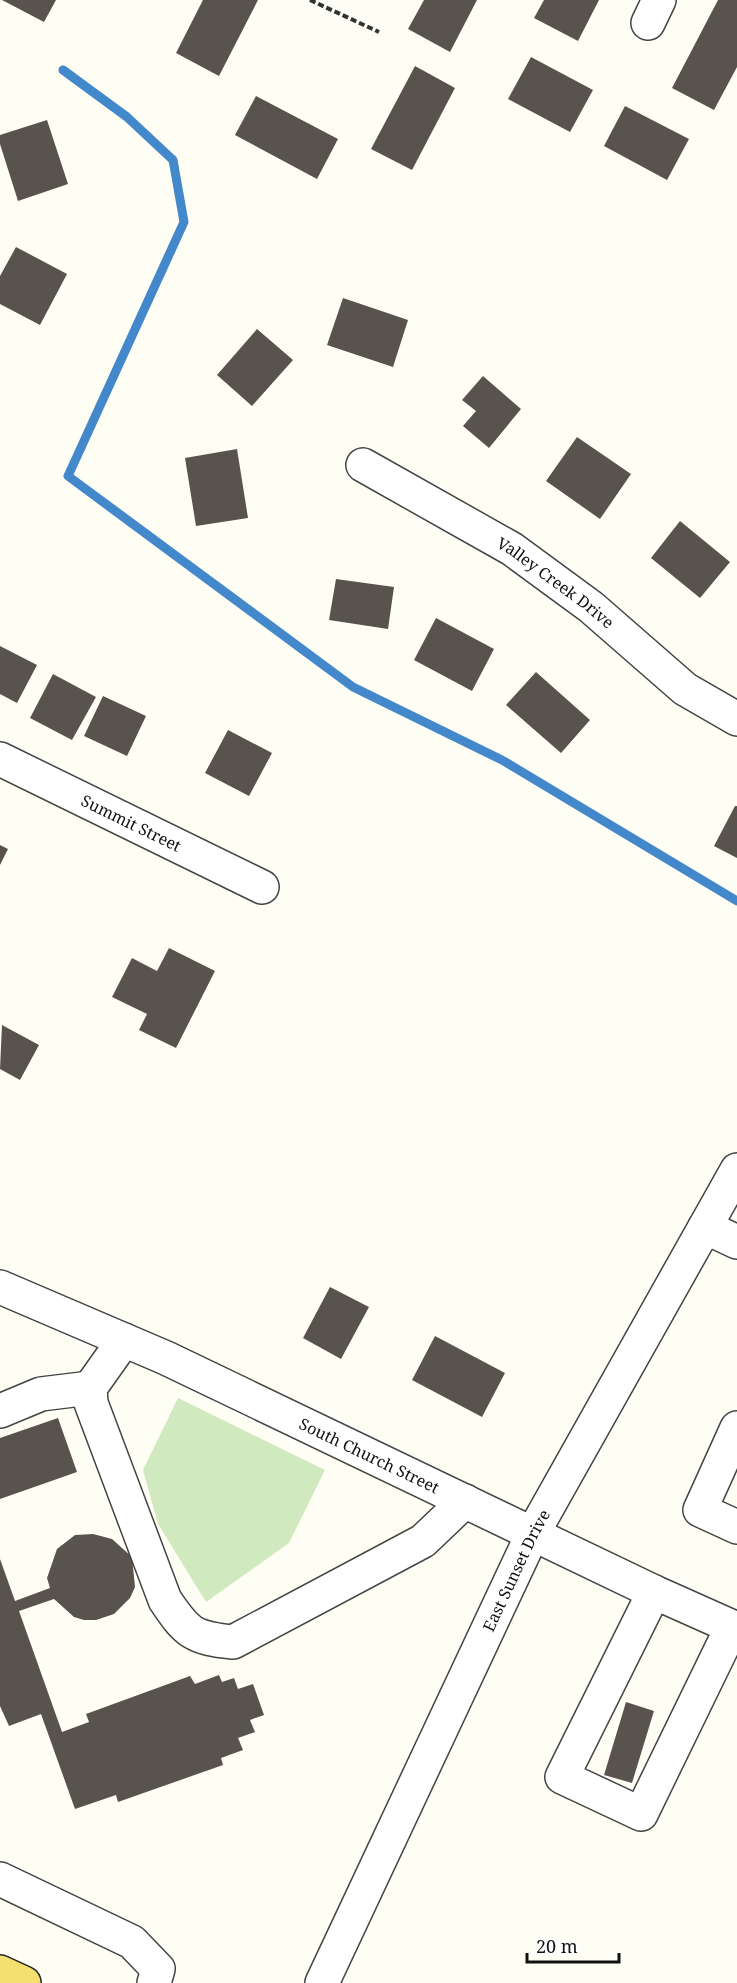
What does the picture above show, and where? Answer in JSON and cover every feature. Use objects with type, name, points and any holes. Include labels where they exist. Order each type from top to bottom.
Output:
[{"type":"main road","points":[[0,1972],[24,1983]]},
{"type":"street","name":"Valley Creek Drive","points":[[363,465],[512,549],[591,607],[685,689],[737,719]]},
{"type":"street","name":"Summit Street","points":[[0,759],[262,887]]},
{"type":"street","name":"East Sunset Drive","points":[[322,1983],[533,1533],[737,1170]]},
{"type":"street","points":[[705,1227],[737,1242]]},
{"type":"street","name":"South Church Street","points":[[0,1287],[124,1340],[465,1500],[654,1592],[735,1628]]},
{"type":"street","points":[[124,1340],[90,1388],[91,1403],[165,1600],[183,1626],[204,1639],[233,1642],[423,1541],[465,1500]]},
{"type":"street","points":[[0,1412],[41,1394],[90,1388]]},
{"type":"street","points":[[737,1428],[700,1510],[737,1527]]},
{"type":"street","points":[[654,1592],[562,1777],[641,1814],[735,1628]]},
{"type":"street","points":[[0,1879],[132,1942],[158,1969],[154,1983]]},
{"type":"path","points":[[310,0],[380,32]]},
{"type":"green space","points":[[178,1398],[325,1470],[289,1543],[206,1602],[158,1524],[143,1470]]},
{"type":"building","points":[[2,0],[56,0],[44,22]]},
{"type":"building","points":[[203,0],[258,0],[219,76],[176,53]]},
{"type":"building","points":[[424,0],[477,0],[450,52],[408,29]]},
{"type":"building","points":[[544,0],[599,0],[578,41],[534,18]]},
{"type":"building","points":[[718,0],[737,0],[737,67],[714,110],[672,88]]},
{"type":"building","points":[[531,57],[593,90],[570,132],[508,99]]},
{"type":"building","points":[[415,66],[455,88],[412,170],[371,149]]},
{"type":"building","points":[[256,96],[338,139],[317,179],[235,135]]},
{"type":"building","points":[[625,106],[689,139],[667,180],[604,146]]},
{"type":"building","points":[[47,120],[68,184],[18,201],[0,144],[0,135]]},
{"type":"building","points":[[16,247],[67,274],[40,325],[0,304],[0,276]]},
{"type":"building","points":[[343,298],[408,320],[393,367],[327,345]]},
{"type":"building","points":[[257,329],[293,360],[252,406],[217,375]]},
{"type":"building","points":[[483,376],[521,409],[489,448],[463,426],[476,411],[462,400]]},
{"type":"building","points":[[577,437],[631,474],[600,519],[546,481]]},
{"type":"building","points":[[237,449],[248,518],[196,526],[185,458]]},
{"type":"building","points":[[680,521],[730,562],[700,598],[651,558]]},
{"type":"building","points":[[336,579],[394,587],[388,629],[329,620]]},
{"type":"building","points":[[436,618],[494,649],[472,691],[414,660]]},
{"type":"building","points":[[0,646],[37,665],[17,703],[0,694]]},
{"type":"building","points":[[536,672],[590,720],[561,753],[506,705]]},
{"type":"building","points":[[53,674],[96,697],[72,740],[30,718]]},
{"type":"building","points":[[103,696],[146,716],[127,756],[84,736]]},
{"type":"building","points":[[228,730],[272,753],[249,796],[205,773]]},
{"type":"building","points":[[737,806],[737,858],[714,846]]},
{"type":"building","points":[[0,845],[8,849],[0,865]]},
{"type":"building","points":[[169,948],[215,971],[176,1048],[139,1030],[147,1014],[112,997],[132,958],[157,971]]},
{"type":"building","points":[[2,1025],[39,1045],[20,1080],[0,1069]]},
{"type":"building","points":[[330,1287],[369,1307],[341,1359],[303,1338]]},
{"type":"building","points":[[435,1336],[505,1373],[482,1417],[412,1380]]},
{"type":"building","points":[[58,1418],[77,1472],[0,1499],[0,1438]]},
{"type":"building","points":[[93,1534],[112,1539],[132,1557],[135,1587],[130,1598],[114,1614],[96,1620],[74,1617],[54,1599],[19,1611],[62,1732],[89,1722],[86,1714],[190,1676],[195,1684],[219,1675],[222,1682],[234,1678],[238,1689],[253,1684],[264,1715],[250,1720],[255,1732],[238,1738],[243,1750],[221,1758],[223,1765],[118,1802],[116,1795],[75,1809],[41,1714],[9,1726],[0,1706],[0,1559],[15,1601],[50,1588],[47,1578],[57,1549],[75,1535]]},
{"type":"building","points":[[626,1702],[654,1711],[632,1783],[604,1775]]},
{"type":"waterway","points":[[63,70],[127,117],[173,160],[184,222],[68,476],[353,687],[502,760],[737,901]]}]
